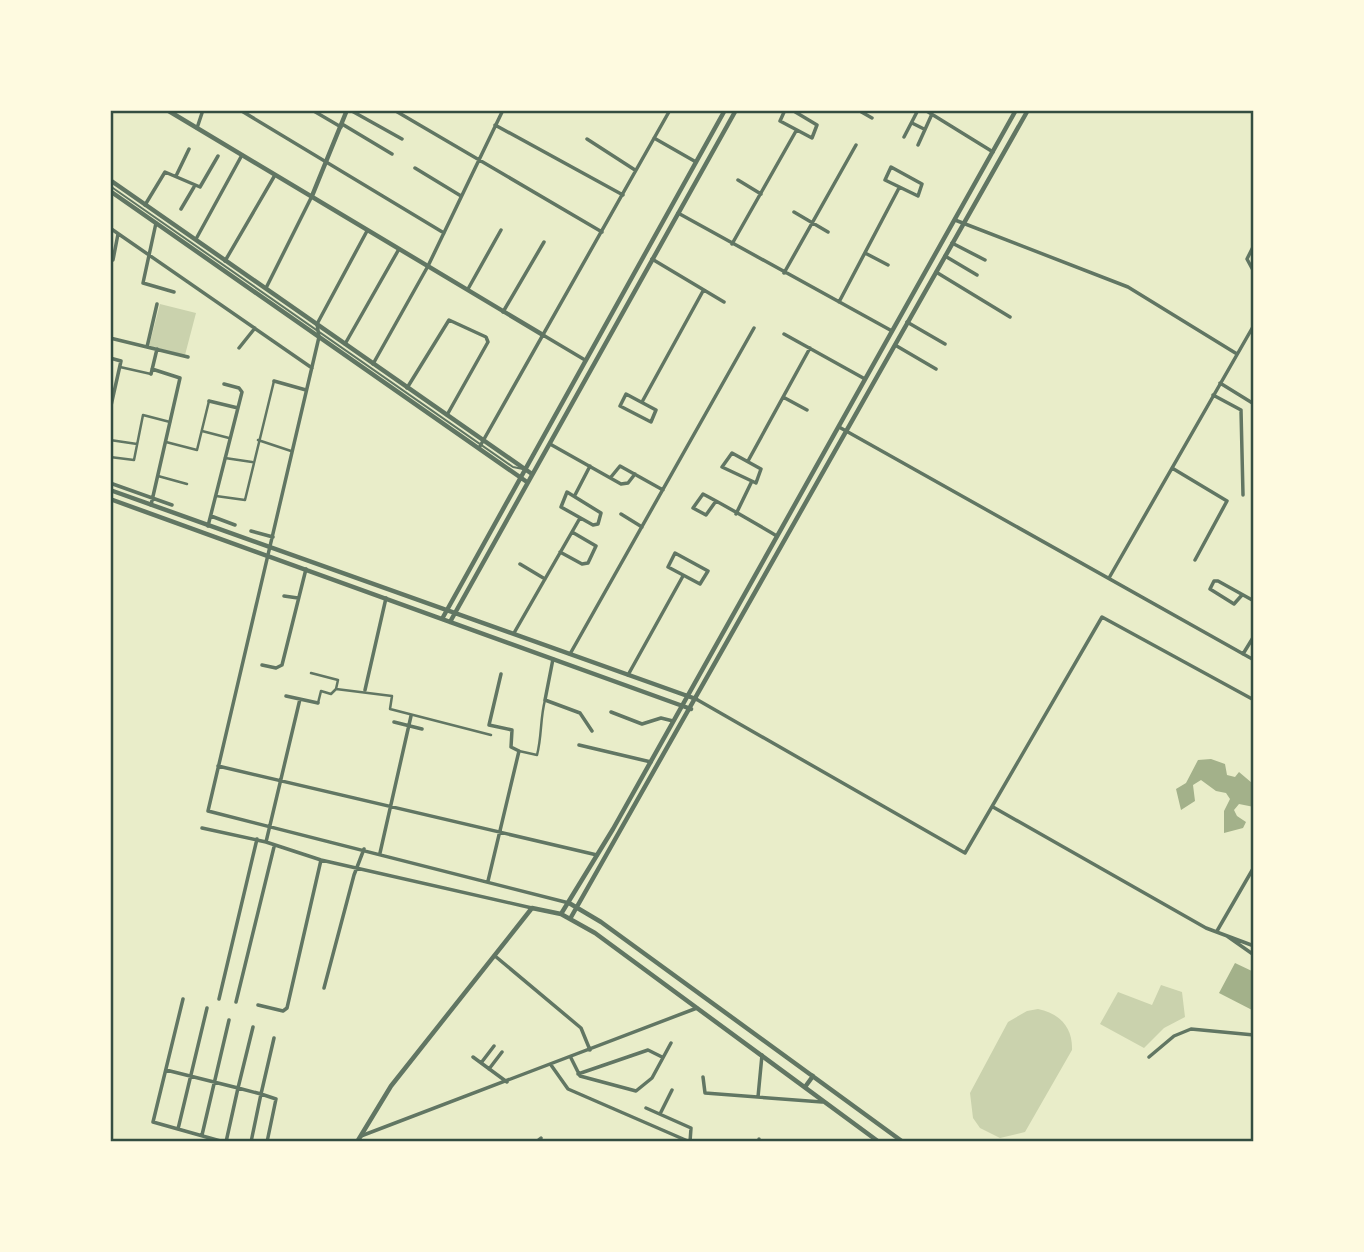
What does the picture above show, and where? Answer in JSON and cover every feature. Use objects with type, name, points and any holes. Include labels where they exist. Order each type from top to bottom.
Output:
[{"type":"street","points":[[167,110],[584,360]]},
{"type":"street","points":[[197,128],[203,110]]},
{"type":"street","points":[[240,110],[444,233]]},
{"type":"street","points":[[312,110],[392,154]]},
{"type":"street","points":[[266,289],[312,196],[349,110],[402,139]]},
{"type":"street","points":[[394,110],[602,232]]},
{"type":"street","points":[[373,364],[444,233],[502,112],[496,110]]},
{"type":"street","points":[[481,445],[670,110]]},
{"type":"street","points":[[442,619],[725,110]]},
{"type":"street","points":[[450,622],[736,110]]},
{"type":"street","points":[[785,110],[780,121],[811,138],[818,127],[792,110]]},
{"type":"street","points":[[858,110],[872,118]]},
{"type":"street","points":[[904,137],[918,110]]},
{"type":"street","points":[[925,110],[993,152]]},
{"type":"street","points":[[561,914],[651,762],[1016,110]]},
{"type":"street","points":[[570,919],[847,432],[961,224],[1028,110]]},
{"type":"street","points":[[918,145],[932,114]]},
{"type":"street","points":[[912,123],[924,129]]},
{"type":"street","points":[[495,125],[622,195]]},
{"type":"street","points":[[732,244],[796,131]]},
{"type":"street","points":[[654,138],[696,162]]},
{"type":"street","points":[[587,139],[636,170]]},
{"type":"street","points":[[784,273],[856,145]]},
{"type":"street","points":[[176,176],[189,149]]},
{"type":"street","points":[[196,239],[242,155]]},
{"type":"street","points":[[145,205],[165,172],[194,187],[200,187],[218,156]]},
{"type":"street","points":[[891,167],[923,187],[917,197],[899,188],[884,179],[891,167]]},
{"type":"street","points":[[415,168],[461,196]]},
{"type":"street","points":[[226,261],[275,175]]},
{"type":"street","points":[[110,180],[446,415],[527,482]]},
{"type":"street","points":[[738,180],[761,194]]},
{"type":"street","points":[[181,209],[194,187]]},
{"type":"street","points":[[839,302],[899,188]]},
{"type":"street","points":[[110,189],[481,445],[532,474]]},
{"type":"street","points":[[794,212],[828,232]]},
{"type":"street","points":[[677,213],[892,331]]},
{"type":"street","points":[[955,220],[1140,293],[1237,354]]},
{"type":"street","points":[[156,223],[144,285],[174,292]]},
{"type":"street","points":[[110,228],[312,368]]},
{"type":"street","points":[[467,290],[501,230]]},
{"type":"street","points":[[367,231],[317,324],[319,334],[312,368],[208,811],[569,903],[601,922],[903,1142]]},
{"type":"street","points":[[113,260],[118,233]]},
{"type":"street","points":[[503,312],[544,242]]},
{"type":"street","points":[[952,243],[985,260]]},
{"type":"street","points":[[1254,245],[1247,263],[1254,272]]},
{"type":"street","points":[[345,344],[399,249]]},
{"type":"street","points":[[866,253],[888,265]]},
{"type":"street","points":[[945,256],[977,275]]},
{"type":"street","points":[[652,259],[724,302]]},
{"type":"street","points":[[936,272],[1010,317]]},
{"type":"street","points":[[642,402],[703,291]]},
{"type":"street","points":[[146,347],[157,304]]},
{"type":"street","points":[[407,388],[449,320],[486,337],[488,342],[446,415]]},
{"type":"street","points":[[908,322],[945,345]]},
{"type":"street","points":[[1109,578],[1254,325]]},
{"type":"street","points":[[239,348],[255,328]]},
{"type":"street","points":[[570,654],[754,328]]},
{"type":"street","points":[[785,334],[865,379]]},
{"type":"street","points":[[110,338],[188,357]]},
{"type":"street","points":[[895,345],[936,369]]},
{"type":"street","points":[[748,461],[810,348]]},
{"type":"street","points":[[151,371],[157,349]]},
{"type":"street","points":[[110,358],[121,361],[110,409]]},
{"type":"street","points":[[120,367],[180,378],[151,505]]},
{"type":"street","points":[[216,496],[245,500],[252,462],[274,380],[306,390]]},
{"type":"street","points":[[1220,383],[1254,404]]},
{"type":"street","points":[[208,526],[241,389],[223,384]]},
{"type":"street","points":[[626,394],[642,402],[656,410],[650,423],[620,405],[626,394]]},
{"type":"street","points":[[1213,395],[1241,410],[1243,495]]},
{"type":"street","points":[[783,397],[807,410]]},
{"type":"street","points":[[166,442],[197,450],[209,401],[238,408]]},
{"type":"street","points":[[110,457],[134,460],[143,415],[170,422]]},
{"type":"street","points":[[839,427],[1254,660]]},
{"type":"street","points":[[202,431],[230,438]]},
{"type":"street","points":[[110,440],[137,444]]},
{"type":"street","points":[[258,440],[292,451]]},
{"type":"street","points":[[829,445],[835,442],[838,447]]},
{"type":"street","points":[[550,444],[610,478],[626,484],[635,474]]},
{"type":"street","points":[[730,453],[762,470],[757,482],[751,483],[722,467],[730,453]]},
{"type":"street","points":[[225,458],[252,462]]},
{"type":"street","points":[[574,496],[590,466]]},
{"type":"street","points":[[610,478],[619,466],[663,490]]},
{"type":"street","points":[[1172,468],[1227,501],[1195,560]]},
{"type":"street","points":[[158,476],[187,484]]},
{"type":"street","points":[[110,483],[172,505]]},
{"type":"street","points":[[736,514],[751,483]]},
{"type":"street","points":[[110,491],[696,699],[964,852],[968,851],[1102,617],[1254,700]]},
{"type":"street","points":[[567,492],[574,496],[602,514],[596,525],[560,506],[567,492]]},
{"type":"street","points":[[716,501],[706,515],[693,508],[702,494],[716,501],[736,514],[777,536]]},
{"type":"street","points":[[110,499],[691,709]]},
{"type":"street","points":[[621,514],[642,527]]},
{"type":"street","points":[[211,516],[235,525]]},
{"type":"street","points":[[514,633],[580,518]]},
{"type":"street","points":[[251,531],[273,537]]},
{"type":"street","points":[[560,552],[585,565],[596,549],[594,544],[572,532]]},
{"type":"street","points":[[674,554],[708,571],[698,584],[683,576],[668,565],[674,554]]},
{"type":"street","points":[[520,564],[545,579]]},
{"type":"street","points":[[262,665],[278,668],[282,665],[306,569]]},
{"type":"street","points":[[628,675],[683,576]]},
{"type":"street","points":[[1242,595],[1234,604],[1210,589],[1216,580],[1254,601]]},
{"type":"street","points":[[284,596],[298,598]]},
{"type":"street","points":[[365,690],[386,598]]},
{"type":"street","points":[[1242,654],[1254,636]]},
{"type":"street","points":[[501,674],[489,725],[512,730],[511,747],[537,755],[543,733],[541,715],[553,659]]},
{"type":"street","points":[[286,696],[318,703],[321,691],[331,694],[336,689],[338,680],[311,673]]},
{"type":"street","points":[[336,689],[365,690],[392,696],[390,709],[491,735]]},
{"type":"street","points":[[266,842],[300,699]]},
{"type":"street","points":[[545,700],[580,713],[592,731]]},
{"type":"street","points":[[611,712],[641,723],[662,718],[673,721]]},
{"type":"street","points":[[380,853],[411,716]]},
{"type":"street","points":[[394,722],[422,729]]},
{"type":"street","points":[[579,746],[651,762]]},
{"type":"street","points":[[488,881],[519,751]]},
{"type":"street","points":[[218,766],[597,855]]},
{"type":"street","points":[[993,807],[1206,928],[1254,946]]},
{"type":"street","points":[[202,828],[257,839],[321,860],[561,914],[595,933],[879,1142]]},
{"type":"street","points":[[219,999],[257,839]]},
{"type":"street","points":[[236,1002],[275,847]]},
{"type":"street","points":[[324,988],[364,849]]},
{"type":"street","points":[[258,1005],[283,1011],[287,1009],[321,860]]},
{"type":"street","points":[[1217,931],[1254,867]]},
{"type":"street","points":[[358,1139],[391,1086],[532,908]]},
{"type":"street","points":[[1226,935],[1254,955]]},
{"type":"street","points":[[495,956],[582,1028],[590,1050]]},
{"type":"street","points":[[183,999],[153,1122],[225,1142],[253,1027]]},
{"type":"street","points":[[178,1129],[207,1008]]},
{"type":"street","points":[[358,1139],[697,1008]]},
{"type":"street","points":[[202,1135],[229,1020]]},
{"type":"street","points":[[1149,1057],[1174,1036],[1191,1029],[1254,1035]]},
{"type":"street","points":[[251,1142],[274,1038]]},
{"type":"street","points":[[570,1058],[578,1074],[636,1091],[652,1078],[671,1043]]},
{"type":"street","points":[[481,1063],[494,1046]]},
{"type":"street","points":[[578,1074],[648,1050],[662,1057]]},
{"type":"street","points":[[489,1069],[502,1052]]},
{"type":"street","points":[[758,1097],[762,1055]]},
{"type":"street","points":[[472,1056],[507,1082]]},
{"type":"street","points":[[551,1065],[559,1081],[568,1089],[690,1142],[691,1128],[646,1108]]},
{"type":"street","points":[[166,1070],[276,1099],[267,1142]]},
{"type":"street","points":[[805,1087],[813,1076]]},
{"type":"street","points":[[703,1077],[705,1093],[826,1102]]},
{"type":"street","points":[[660,1114],[672,1090]]},
{"type":"street","points":[[536,1142],[541,1138]]},
{"type":"lane","points":[[110,189],[319,334]]},
{"type":"shaded area","points":[[160,304],[196,313],[185,355],[149,346]]},
{"type":"shaded area","points":[[1211,759],[1225,764],[1227,775],[1235,777],[1239,772],[1252,783],[1254,807],[1239,804],[1234,810],[1237,816],[1246,822],[1243,828],[1224,833],[1224,811],[1230,799],[1226,793],[1216,791],[1201,780],[1193,785],[1195,801],[1181,810],[1176,789],[1186,783],[1198,760]]},
{"type":"shaded area","points":[[1235,963],[1254,972],[1254,1011],[1219,993]]},
{"type":"shaded area","points":[[1161,985],[1182,992],[1185,1017],[1164,1028],[1144,1048],[1100,1024],[1118,992],[1152,1005]]},
{"type":"shaded area","points":[[1038,1009],[1063,1022],[1070,1034],[1072,1050],[1025,1132],[1000,1138],[980,1128],[973,1118],[970,1093],[1008,1022],[1027,1011]]}]
